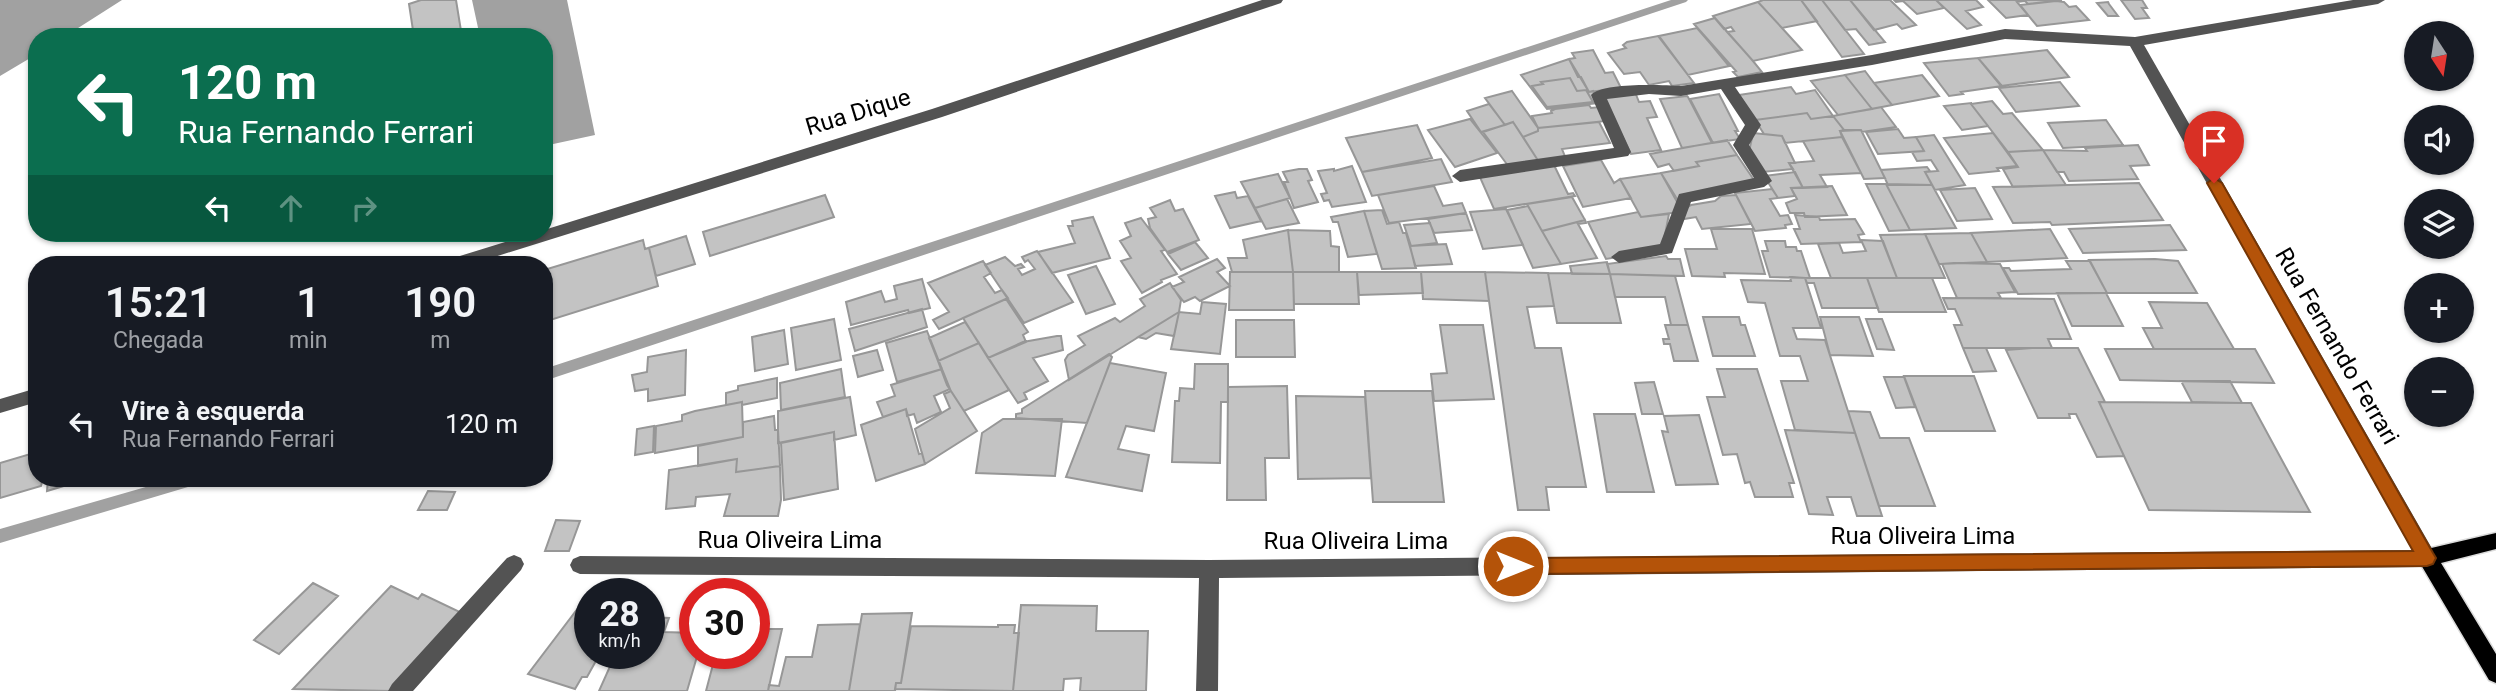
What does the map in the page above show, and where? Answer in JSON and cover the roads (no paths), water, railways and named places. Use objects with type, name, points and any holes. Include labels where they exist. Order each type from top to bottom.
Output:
[{"type":"main road","points":[[2427,558],[2496,541]]},
{"type":"main road","name":"Rua Fernando Ferrari","points":[[2427,558],[2496,673]]},
{"type":"street","name":"Rua Dique","points":[[553,233],[937,113],[1276,0]]},
{"type":"street","points":[[1460,176],[1623,152],[1598,95],[1648,89],[1681,91],[1872,60],[2005,34],[2135,42],[2378,0]]},
{"type":"street","name":"Rua Fernando Ferrari","points":[[2135,42],[2427,558]]},
{"type":"street","points":[[1619,257],[1666,249],[1685,198],[1764,181],[1741,145],[1753,125],[1724,83]]},
{"type":"street","name":"Rua Dique","points":[[479,256],[524,242]]},
{"type":"street","points":[[0,406],[28,398]]},
{"type":"street","name":"Rua Oliveira Lima","points":[[580,565],[1209,569],[2427,558]]},
{"type":"street","points":[[399,691],[514,564]]},
{"type":"street","points":[[1207,691],[1209,569]]},
{"type":"waterway","points":[[553,372],[1682,0]]},
{"type":"waterway","points":[[0,536],[167,487]]}]
